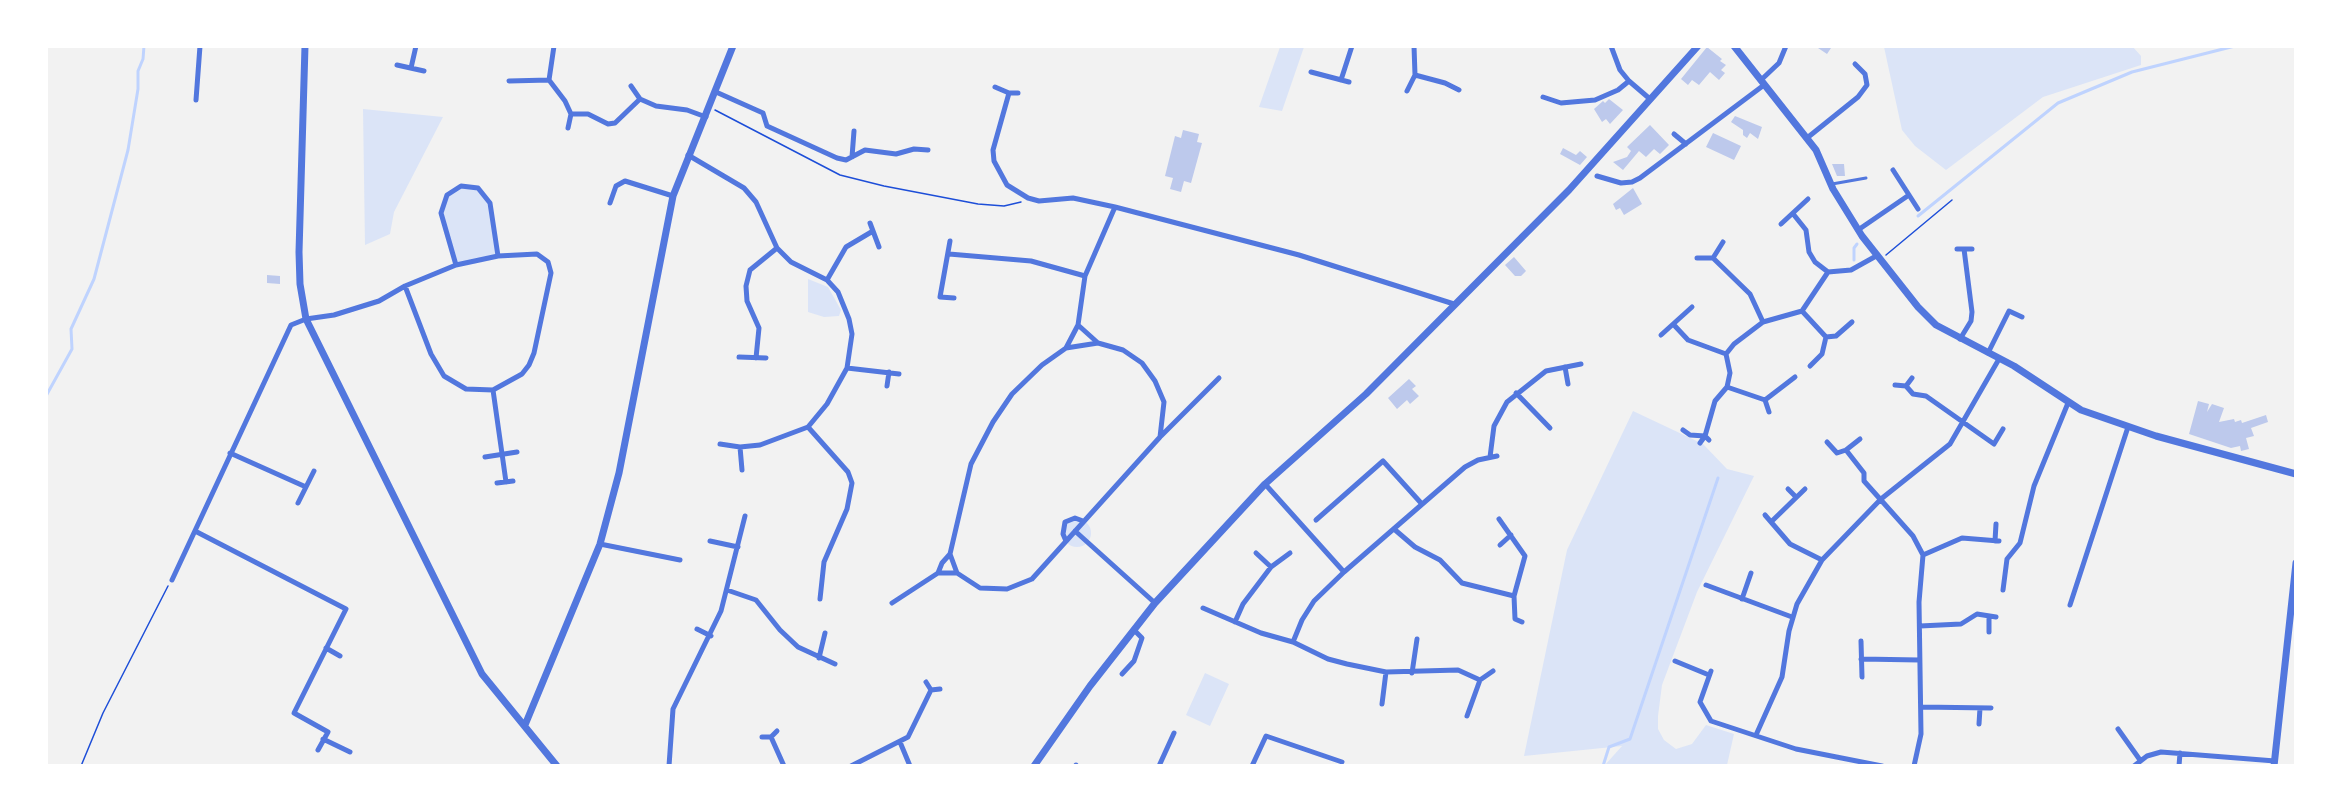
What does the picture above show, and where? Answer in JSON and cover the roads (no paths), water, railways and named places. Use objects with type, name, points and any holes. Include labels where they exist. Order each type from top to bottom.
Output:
[{"type":"street","points":[[196,100],[200,46]]},
{"type":"street","points":[[305,46],[299,252],[300,284],[306,318],[464,642],[482,674],[557,765]]},
{"type":"street","points":[[411,68],[416,46]]},
{"type":"street","points":[[554,46],[549,80],[565,101],[571,114],[568,128]]},
{"type":"street","points":[[525,725],[600,544],[619,473],[673,196],[733,46]]},
{"type":"street","points":[[1341,80],[1352,46]]},
{"type":"street","points":[[1407,91],[1415,75],[1414,46]]},
{"type":"street","points":[[1611,46],[1620,70],[1650,99]]},
{"type":"street","points":[[1035,765],[1155,603],[1265,484],[1366,394],[1574,184],[1698,46]]},
{"type":"street","points":[[1734,46],[1816,150],[1831,184],[1858,231],[1918,307],[1936,325],[2028,375],[2081,410],[2127,427],[2295,474]]},
{"type":"street","points":[[1597,176],[1621,183],[1632,182],[1686,144],[1763,83],[1779,63],[1786,46]]},
{"type":"street","points":[[1807,138],[1858,97],[1867,85],[1865,74],[1855,64]]},
{"type":"street","points":[[397,65],[424,70]]},
{"type":"street","points":[[1311,72],[1349,82]]},
{"type":"street","points":[[1415,75],[1445,83],[1459,90]]},
{"type":"street","points":[[509,81],[549,80]]},
{"type":"street","points":[[1543,97],[1561,103],[1595,100],[1618,90],[1629,81]]},
{"type":"street","points":[[631,86],[640,99],[656,106],[687,110],[706,117]]},
{"type":"street","points":[[995,87],[1010,93],[1018,93]]},
{"type":"street","points":[[716,92],[763,113],[767,126],[825,155],[850,158],[865,150],[896,154],[914,149],[928,150]]},
{"type":"street","points":[[1010,93],[993,150],[994,161],[1007,185],[1028,198],[1040,201],[1073,198],[1115,207],[1299,255],[1454,304]]},
{"type":"street","points":[[571,114],[588,114],[608,124],[615,123],[640,99]]},
{"type":"street","points":[[848,166],[854,131]]},
{"type":"street","points":[[1674,134],[1686,144]]},
{"type":"street","points":[[688,155],[744,188],[756,202],[777,248],[790,262],[827,280],[838,292],[849,319],[852,334],[847,368],[827,404],[807,428],[760,445],[740,447],[720,444]]},
{"type":"street","points":[[1893,170],[1918,209]]},
{"type":"street","points":[[610,202],[616,186],[625,181],[673,196]]},
{"type":"street","points":[[456,265],[441,213],[447,195],[461,186],[470,185],[486,195],[490,203],[498,256]]},
{"type":"street","points":[[1858,231],[1909,195]]},
{"type":"street","points":[[1781,224],[1794,215],[1808,199]]},
{"type":"street","points":[[1066,348],[1078,325],[1085,276],[1115,207]]},
{"type":"street","points":[[1794,215],[1806,230],[1809,252],[1815,262],[1828,272],[1851,270],[1880,257]]},
{"type":"street","points":[[870,223],[879,247]]},
{"type":"street","points":[[827,280],[846,247],[873,231]]},
{"type":"street","points":[[950,241],[940,297],[954,298]]},
{"type":"street","points":[[1713,258],[1723,242]]},
{"type":"street","points":[[756,358],[759,328],[747,301],[746,286],[750,270],[777,248]]},
{"type":"street","points":[[1960,339],[1971,321],[1972,312],[1960,249],[1972,249]]},
{"type":"street","points":[[172,580],[291,325],[306,318],[334,315],[379,301],[405,286],[456,265],[498,256],[537,254],[548,262],[551,273],[534,353],[529,365],[522,374],[493,390],[466,389],[444,376],[431,354],[405,286]]},
{"type":"street","points":[[949,254],[1031,261],[1085,276]]},
{"type":"street","points":[[1697,258],[1713,258],[1750,294],[1763,322]]},
{"type":"street","points":[[1726,354],[1751,329],[1763,322],[1802,311],[1828,272]]},
{"type":"street","points":[[1660,335],[1692,307]]},
{"type":"street","points":[[1802,311],[1826,337]]},
{"type":"street","points":[[1988,353],[2009,311],[2022,317]]},
{"type":"street","points":[[1998,314],[2006,318]]},
{"type":"street","points":[[1826,337],[1836,336],[1852,322]]},
{"type":"street","points":[[1078,325],[1098,343]]},
{"type":"street","points":[[1674,325],[1688,340],[1726,354]]},
{"type":"street","points":[[1810,366],[1822,354],[1826,337]]},
{"type":"street","points":[[957,573],[951,554],[955,525],[971,464],[993,422],[1012,394],[1042,365],[1066,348],[1098,343],[1123,350],[1142,363],[1155,381],[1164,402],[1160,437]]},
{"type":"street","points":[[1700,443],[1707,438],[1715,400],[1727,387],[1730,373],[1726,354]]},
{"type":"street","points":[[739,357],[766,358]]},
{"type":"street","points":[[1756,735],[1782,677],[1792,617],[1822,560],[1881,499],[1950,444],[1999,359]]},
{"type":"street","points":[[1293,642],[1314,602],[1344,572],[1420,503],[1465,467],[1494,457],[1494,426],[1500,412],[1516,393],[1546,370],[1581,364]]},
{"type":"street","points":[[1565,367],[1568,384]]},
{"type":"street","points":[[847,368],[899,374]]},
{"type":"street","points":[[887,386],[889,372]]},
{"type":"street","points":[[892,603],[938,573],[957,573],[980,588],[1007,589],[1032,579],[1176,419],[1220,378]]},
{"type":"street","points":[[1765,400],[1794,378]]},
{"type":"street","points":[[1906,386],[1912,378]]},
{"type":"street","points":[[1896,385],[1906,386],[1913,394],[1926,396],[1994,446],[2003,429]]},
{"type":"street","points":[[1727,387],[1765,400]]},
{"type":"street","points":[[493,390],[506,482]]},
{"type":"street","points":[[1516,393],[1550,428]]},
{"type":"street","points":[[1765,400],[1769,412]]},
{"type":"street","points":[[2003,590],[2007,559],[2020,543],[2034,486],[2068,403]]},
{"type":"street","points":[[1164,415],[1176,419]]},
{"type":"street","points":[[2070,605],[2127,427]]},
{"type":"street","points":[[807,428],[848,472],[852,483],[845,516],[824,562],[822,596]]},
{"type":"street","points":[[1683,430],[1690,435],[1707,438]]},
{"type":"street","points":[[1827,442],[1837,453],[1846,450],[1860,439]]},
{"type":"street","points":[[740,447],[742,470]]},
{"type":"street","points":[[1846,450],[1864,473],[1864,481],[1913,537],[1923,555],[1919,660],[1921,734],[1914,765]]},
{"type":"street","points":[[485,457],[518,452]]},
{"type":"street","points":[[230,453],[306,488]]},
{"type":"street","points":[[1316,520],[1383,461],[1420,503]]},
{"type":"street","points":[[298,504],[314,471]]},
{"type":"street","points":[[497,483],[513,481]]},
{"type":"street","points":[[1265,484],[1344,572]]},
{"type":"street","points":[[1788,489],[1796,497]]},
{"type":"street","points":[[1771,522],[1805,489]]},
{"type":"street","points":[[1765,515],[1790,544],[1822,560]]},
{"type":"street","points":[[669,765],[674,709],[711,636],[727,590],[745,516]]},
{"type":"street","points":[[1065,541],[1063,534],[1065,522],[1076,518],[1083,521]]},
{"type":"street","points":[[1499,519],[1525,556],[1514,596],[1515,619],[1522,621]]},
{"type":"street","points":[[1923,555],[1962,538],[1997,541],[1996,524]]},
{"type":"street","points":[[1394,529],[1415,547],[1440,560],[1462,583],[1514,596]]},
{"type":"street","points":[[195,531],[346,609],[294,713],[328,732],[318,750]]},
{"type":"street","points":[[1074,531],[1155,603]]},
{"type":"street","points":[[1500,545],[1511,535]]},
{"type":"street","points":[[710,541],[738,546]]},
{"type":"street","points":[[600,544],[680,560]]},
{"type":"street","points":[[1256,553],[1271,567]]},
{"type":"street","points":[[1235,622],[1243,604],[1271,567],[1290,553]]},
{"type":"street","points":[[938,573],[942,563],[951,554]]},
{"type":"street","points":[[824,562],[832,565]]},
{"type":"street","points":[[2134,765],[2140,760],[2161,752],[2274,763],[2295,563]]},
{"type":"street","points":[[1742,598],[1751,573]]},
{"type":"street","points":[[1706,585],[1792,617]]},
{"type":"street","points":[[727,590],[756,600],[791,641],[819,658],[835,664]]},
{"type":"street","points":[[1203,609],[1261,633],[1293,642],[1328,659],[1386,672],[1458,670],[1480,680]]},
{"type":"street","points":[[1920,626],[1962,624],[1977,614],[1993,617],[1989,632]]},
{"type":"street","points":[[697,629],[711,636]]},
{"type":"street","points":[[1122,674],[1134,662],[1142,638],[1134,630]]},
{"type":"street","points":[[819,658],[825,633]]},
{"type":"street","points":[[1412,673],[1416,639]]},
{"type":"street","points":[[1861,641],[1862,677]]},
{"type":"street","points":[[326,648],[340,656]]},
{"type":"street","points":[[1861,659],[1919,660]]},
{"type":"street","points":[[1675,661],[1710,673],[1700,702],[1712,721],[1796,749],[1882,765]]},
{"type":"street","points":[[1467,716],[1480,680],[1493,671]]},
{"type":"street","points":[[1382,704],[1386,672]]},
{"type":"street","points":[[926,682],[931,690]]},
{"type":"street","points":[[931,690],[940,690]]},
{"type":"street","points":[[850,765],[908,736],[931,690]]},
{"type":"street","points":[[1921,707],[1990,708]]},
{"type":"street","points":[[1979,724],[1980,708]]},
{"type":"street","points":[[2118,729],[2140,760]]},
{"type":"street","points":[[762,737],[771,737],[777,731]]},
{"type":"street","points":[[1159,765],[1174,733]]},
{"type":"street","points":[[1252,765],[1266,736],[1342,762]]},
{"type":"street","points":[[771,737],[784,765]]},
{"type":"street","points":[[323,739],[350,752]]},
{"type":"street","points":[[900,742],[910,765]]},
{"type":"street","points":[[2180,753],[2180,765]]},
{"type":"lane","points":[[1831,184],[1866,178]]},
{"type":"waterway","points":[[46,396],[72,349],[71,329],[94,279],[128,150],[138,89],[138,71],[143,59],[144,46]]},
{"type":"waterway","points":[[1918,216],[2058,103],[2132,72],[2235,46]]},
{"type":"waterway","points":[[1854,260],[1854,248],[1857,244]]},
{"type":"waterway","points":[[1603,766],[1609,747],[1630,739],[1718,478]]}]
